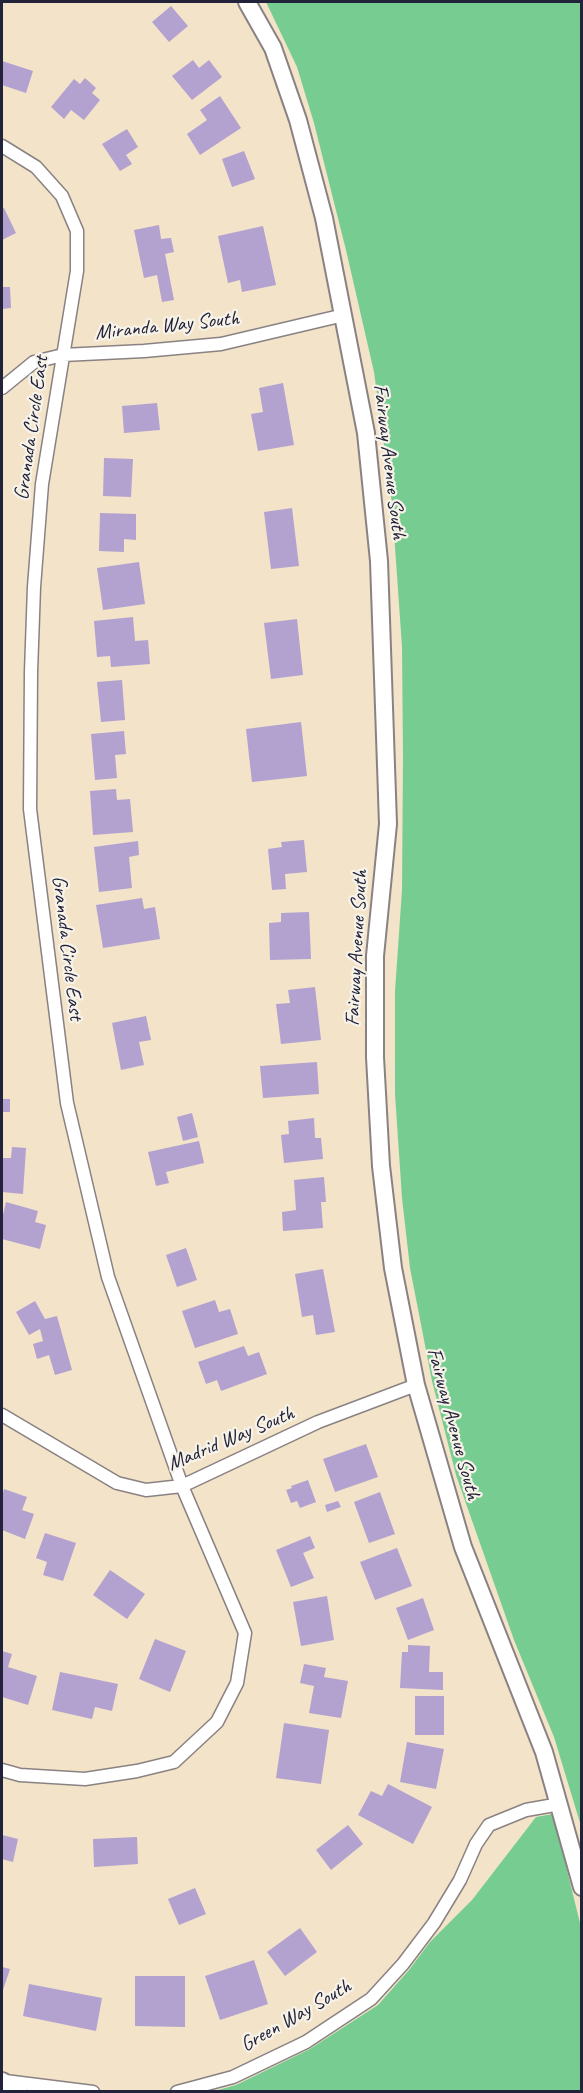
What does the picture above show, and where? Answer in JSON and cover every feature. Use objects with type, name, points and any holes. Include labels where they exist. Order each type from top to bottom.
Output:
[{"type":"street","name":"Fairway Avenue South","points":[[247,2],[273,48],[298,120],[324,218],[366,433],[379,561],[388,824],[375,956],[375,1057],[381,1166],[393,1268],[416,1385],[463,1547],[544,1752],[582,1887]]},
{"type":"street","name":"Granada Circle East","points":[[2,146],[36,167],[43,174],[62,196],[77,231],[78,271],[42,484],[34,587],[30,809],[67,1103],[108,1277],[182,1486],[245,1633],[237,1683],[217,1722],[174,1762],[137,1771],[85,1779],[21,1775],[2,1770]]},
{"type":"street","name":"Miranda Way South","points":[[2,388],[34,362],[63,354],[144,351],[221,344],[344,315]]},
{"type":"street","name":"Madrid Way South","points":[[2,1415],[117,1483],[146,1490],[182,1486],[318,1422],[416,1385]]},
{"type":"street","name":"Green Way South","points":[[177,2091],[233,2077],[306,2042],[371,1999],[403,1964],[434,1923],[460,1880],[476,1844],[489,1825],[526,1810],[560,1804]]},
{"type":"street","points":[[2,2081],[19,2091]]},
{"type":"street","points":[[2,2081],[93,2091]]},
{"type":"green space","points":[[266,2],[581,2],[581,1826],[554,1737],[514,1640],[456,1475],[432,1381],[410,1268],[402,1198],[395,1094],[395,991],[402,890],[403,757],[402,647],[392,504],[374,372],[346,250],[314,123],[297,67]]},
{"type":"green space","points":[[553,1814],[581,1927],[581,2091],[211,2092],[236,2085],[310,2049],[378,2005],[430,1942],[472,1900],[536,1817]]},
{"type":"building","points":[[171,6],[188,26],[169,42],[152,22]]},
{"type":"building","points":[[193,60],[199,68],[209,60],[222,77],[192,100],[172,76]]},
{"type":"building","points":[[2,61],[33,71],[26,93],[2,85]]},
{"type":"building","points":[[85,78],[96,88],[92,93],[100,100],[84,120],[71,110],[64,119],[51,107],[74,79],[80,84]]},
{"type":"building","points":[[220,96],[241,128],[200,155],[187,134],[207,120],[200,110]]},
{"type":"building","points":[[127,129],[138,147],[126,155],[132,164],[120,171],[102,144]]},
{"type":"building","points":[[244,151],[255,179],[232,187],[222,159]]},
{"type":"building","points":[[4,208],[16,233],[2,240],[2,209]]},
{"type":"building","points":[[159,225],[161,239],[171,238],[174,252],[165,254],[174,300],[162,302],[157,275],[144,278],[134,230]]},
{"type":"building","points":[[263,226],[276,285],[242,292],[240,280],[228,283],[218,236]]},
{"type":"building","points":[[2,287],[10,287],[11,308],[2,309]]},
{"type":"building","points":[[283,383],[294,445],[258,451],[251,414],[263,412],[259,388]]},
{"type":"building","points":[[157,403],[160,430],[124,433],[122,406]]},
{"type":"building","points":[[104,458],[133,459],[131,497],[103,496]]},
{"type":"building","points":[[292,508],[299,566],[271,569],[264,512]]},
{"type":"building","points":[[100,513],[136,514],[136,540],[124,539],[124,552],[99,551]]},
{"type":"building","points":[[139,562],[145,604],[103,610],[97,568]]},
{"type":"building","points":[[133,617],[135,641],[148,640],[150,664],[111,667],[110,656],[97,657],[94,621]]},
{"type":"building","points":[[297,619],[303,675],[271,679],[264,623]]},
{"type":"building","points":[[122,680],[125,720],[101,722],[97,682]]},
{"type":"building","points":[[301,722],[307,776],[252,782],[246,729]]},
{"type":"building","points":[[124,731],[126,754],[115,755],[117,778],[95,780],[91,734]]},
{"type":"building","points":[[116,789],[117,800],[130,799],[133,832],[93,835],[90,791]]},
{"type":"building","points":[[304,840],[307,872],[285,874],[286,889],[272,890],[268,849],[282,847],[281,842]]},
{"type":"building","points":[[138,841],[139,855],[129,857],[132,888],[99,892],[94,847]]},
{"type":"building","points":[[142,898],[144,909],[155,907],[160,939],[103,948],[96,905]]},
{"type":"building","points":[[309,912],[311,959],[270,960],[269,923],[281,922],[281,913]]},
{"type":"building","points":[[315,987],[321,1040],[281,1044],[276,1004],[290,1003],[288,990]]},
{"type":"building","points":[[146,1016],[151,1040],[139,1042],[144,1065],[121,1070],[112,1023]]},
{"type":"building","points":[[317,1062],[319,1094],[263,1098],[260,1066]]},
{"type":"building","points":[[2,1099],[10,1099],[10,1112],[2,1112]]},
{"type":"building","points":[[192,1113],[198,1137],[183,1141],[177,1117]]},
{"type":"building","points":[[314,1118],[315,1138],[321,1138],[323,1159],[284,1163],[281,1135],[289,1134],[288,1121]]},
{"type":"building","points":[[199,1141],[204,1163],[166,1172],[169,1183],[156,1186],[148,1152]]},
{"type":"building","points":[[12,1147],[26,1148],[23,1194],[2,1192],[2,1158],[11,1158]]},
{"type":"building","points":[[324,1177],[326,1202],[321,1202],[323,1228],[283,1231],[282,1212],[296,1210],[294,1180]]},
{"type":"building","points":[[6,1202],[38,1211],[35,1222],[46,1225],[40,1249],[2,1239],[2,1219]]},
{"type":"building","points":[[186,1248],[197,1280],[177,1287],[166,1255]]},
{"type":"building","points":[[323,1269],[335,1332],[316,1335],[313,1315],[302,1317],[295,1274]]},
{"type":"building","points":[[215,1300],[219,1312],[230,1309],[238,1334],[195,1348],[182,1311]]},
{"type":"building","points":[[35,1301],[45,1319],[57,1316],[72,1370],[55,1375],[49,1355],[37,1359],[33,1344],[43,1341],[40,1329],[29,1335],[16,1312]]},
{"type":"building","points":[[244,1346],[248,1356],[259,1352],[267,1374],[221,1391],[217,1380],[206,1384],[198,1362]]},
{"type":"building","points":[[366,1444],[378,1477],[335,1492],[323,1459]]},
{"type":"building","points":[[308,1480],[316,1502],[300,1508],[297,1501],[291,1503],[286,1490]]},
{"type":"building","points":[[4,1489],[27,1497],[22,1510],[34,1514],[25,1539],[2,1530]]},
{"type":"building","points":[[380,1492],[395,1534],[369,1543],[354,1502]]},
{"type":"building","points":[[338,1501],[341,1507],[327,1512],[325,1505]]},
{"type":"building","points":[[45,1533],[76,1543],[63,1581],[43,1575],[47,1562],[36,1558]]},
{"type":"building","points":[[310,1536],[315,1548],[303,1553],[314,1578],[291,1587],[276,1550]]},
{"type":"building","points":[[397,1548],[412,1586],[375,1600],[360,1562]]},
{"type":"building","points":[[110,1570],[145,1594],[127,1619],[93,1595]]},
{"type":"building","points":[[327,1596],[334,1640],[301,1646],[293,1602]]},
{"type":"building","points":[[423,1598],[434,1630],[408,1640],[396,1608]]},
{"type":"building","points":[[155,1639],[186,1651],[170,1692],[139,1679]]},
{"type":"building","points":[[408,1645],[430,1646],[429,1672],[443,1672],[443,1690],[400,1688],[402,1652],[408,1652]]},
{"type":"building","points":[[2,1651],[12,1654],[8,1667],[37,1676],[28,1705],[2,1697]]},
{"type":"building","points":[[304,1664],[326,1668],[324,1677],[348,1681],[341,1718],[309,1713],[314,1686],[300,1683]]},
{"type":"building","points":[[60,1672],[118,1684],[112,1711],[95,1707],[92,1719],[52,1710]]},
{"type":"building","points":[[415,1696],[444,1696],[444,1735],[415,1735]]},
{"type":"building","points":[[284,1723],[329,1730],[321,1784],[276,1778]]},
{"type":"building","points":[[407,1742],[444,1749],[436,1789],[400,1782]]},
{"type":"building","points":[[388,1784],[432,1807],[413,1844],[358,1815],[371,1791],[382,1796]]},
{"type":"building","points":[[348,1825],[363,1844],[331,1870],[316,1850]]},
{"type":"building","points":[[2,1835],[18,1839],[13,1862],[2,1859]]},
{"type":"building","points":[[137,1837],[138,1864],[94,1867],[93,1839]]},
{"type":"building","points":[[195,1888],[206,1914],[179,1925],[168,1899]]},
{"type":"building","points":[[300,1928],[317,1952],[285,1976],[267,1952]]},
{"type":"building","points":[[254,1960],[268,2004],[220,2020],[205,1976]]},
{"type":"building","points":[[2,1967],[10,1969],[2,1993]]},
{"type":"building","points":[[135,1976],[185,1976],[185,2027],[135,2026]]},
{"type":"building","points":[[29,1984],[102,1998],[96,2031],[23,2016]]}]
